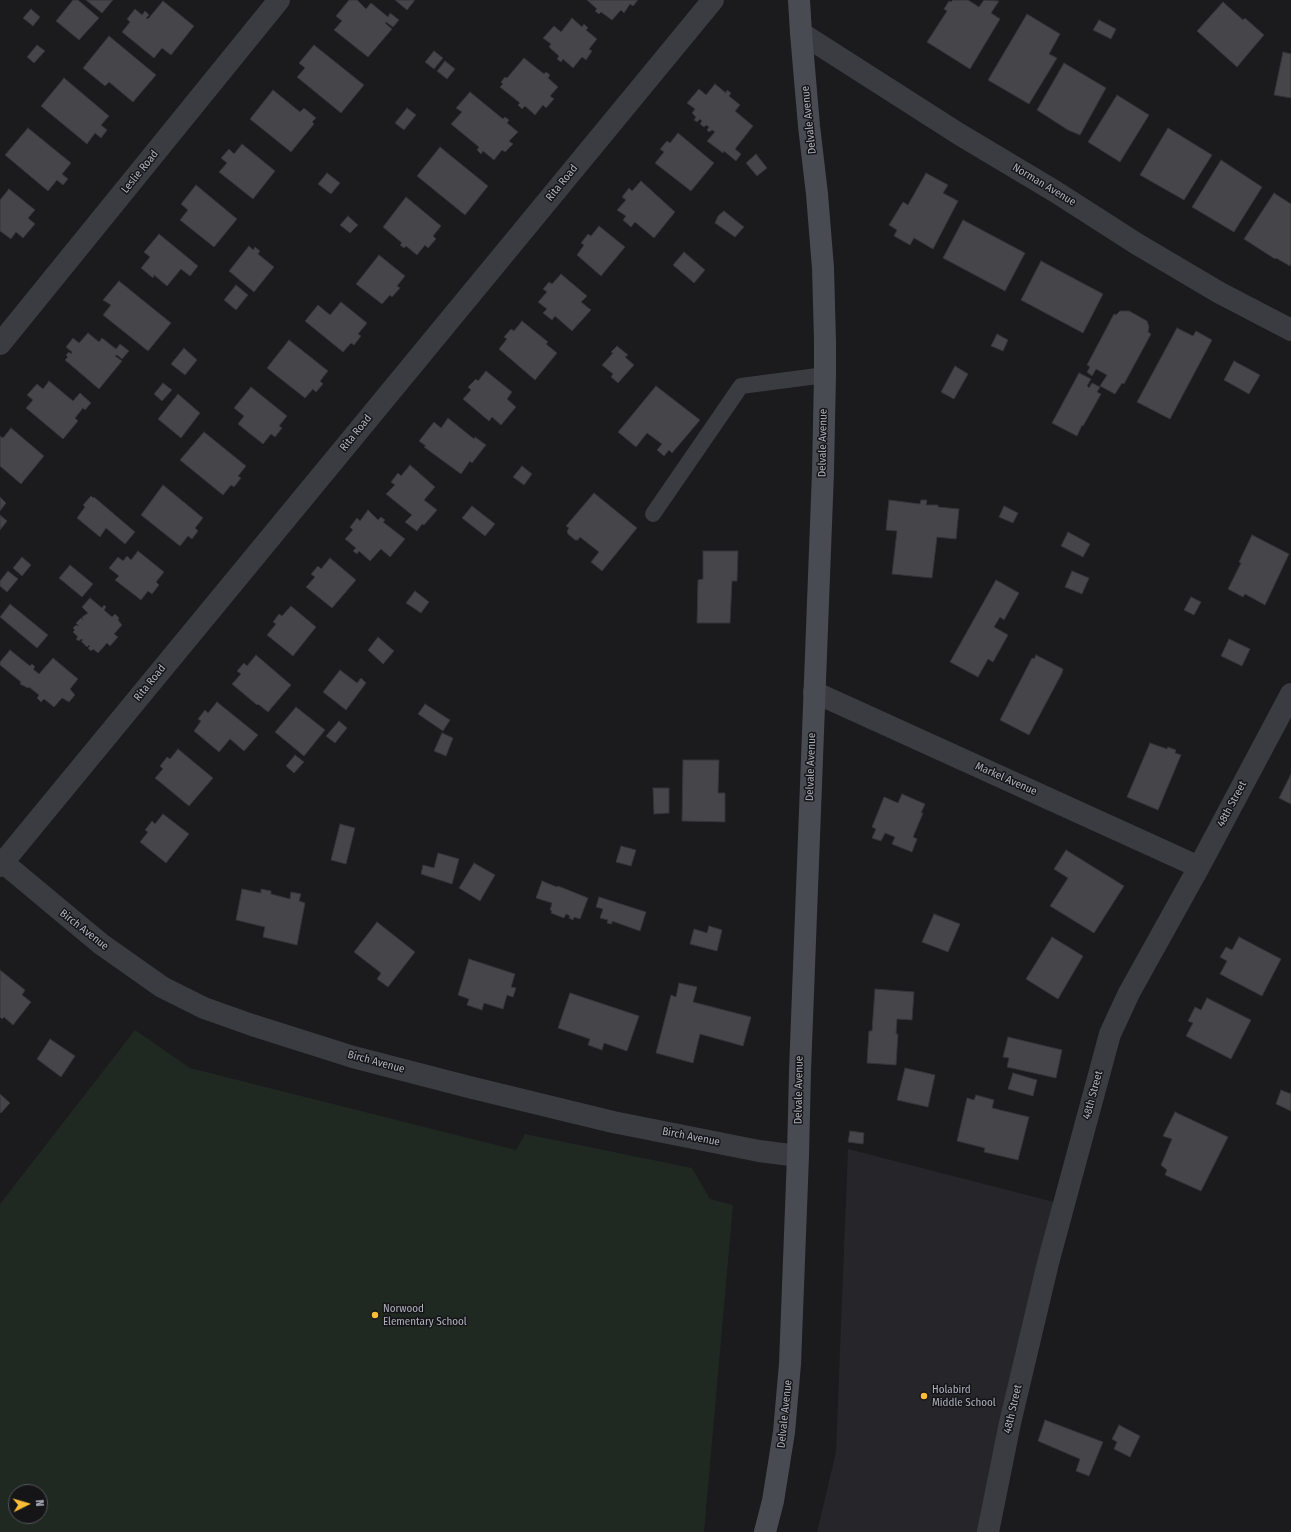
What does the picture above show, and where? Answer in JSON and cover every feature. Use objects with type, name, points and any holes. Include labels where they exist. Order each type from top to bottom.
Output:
[{"type":"street","name":"Leslie Road","points":[[0,344],[279,0]]},
{"type":"street","name":"Rita Road","points":[[1,863],[713,0]]},
{"type":"street","name":"Delvale Avenue","points":[[765,1532],[773,1501],[784,1432],[789,1379],[823,472],[826,341],[823,268],[799,0]]},
{"type":"street","name":"Norman Avenue","points":[[801,33],[959,134],[1056,192],[1137,244],[1220,293],[1291,330]]},
{"type":"street","name":"Markel Avenue","points":[[814,692],[1199,867]]},
{"type":"street","name":"48th Street","points":[[988,1532],[1010,1422],[1048,1263],[1110,1034],[1129,993],[1199,867],[1291,694]]},
{"type":"street","name":"Birch Avenue","points":[[1,863],[101,944],[162,987],[211,1010],[252,1025],[353,1057],[469,1087],[613,1122],[798,1156]]},
{"type":"lane","points":[[653,514],[740,386],[825,375]]},
{"type":"shaded area","name":"Norwood Elementary School","points":[[135,1030],[190,1068],[516,1150],[525,1134],[692,1168],[710,1199],[733,1205],[704,1532],[0,1532],[0,1204]]},
{"type":"shaded area","name":"Holabird Middle School","points":[[848,1149],[1054,1202],[979,1532],[817,1532],[836,1452]]},
{"type":"building","points":[[73,0],[78,0],[99,18],[79,40],[56,21]]},
{"type":"building","points":[[86,0],[113,0],[102,13]]},
{"type":"building","points":[[349,0],[357,0],[366,9],[371,3],[388,17],[390,13],[399,20],[393,27],[386,22],[385,23],[392,29],[368,57],[334,30],[342,21],[336,16]]},
{"type":"building","points":[[395,0],[415,0],[407,10]]},
{"type":"building","points":[[587,0],[638,0],[633,6],[630,4],[624,13],[621,10],[612,20],[601,12],[599,14],[595,11],[597,9]]},
{"type":"building","points":[[953,0],[968,0],[979,7],[984,0],[999,1],[991,13],[1000,19],[970,69],[927,42],[947,11],[944,9],[949,1],[951,2]]},
{"type":"building","points":[[163,1],[194,26],[171,55],[162,48],[154,58],[122,32],[130,22],[127,19],[135,9],[142,15],[145,11],[149,15],[146,18],[148,19]]},
{"type":"building","points":[[1223,2],[1243,20],[1245,18],[1264,35],[1237,67],[1197,31]]},
{"type":"building","points":[[31,9],[40,17],[33,26],[23,18]]},
{"type":"building","points":[[1027,14],[1060,34],[1049,54],[1057,58],[1029,104],[988,80]]},
{"type":"building","points":[[572,18],[582,27],[584,24],[588,28],[586,30],[597,39],[589,49],[592,51],[586,60],[582,57],[573,68],[563,59],[561,62],[557,59],[559,56],[549,47],[551,44],[543,38],[554,26],[561,32]]},
{"type":"building","points":[[1099,20],[1116,29],[1111,39],[1093,30]]},
{"type":"building","points":[[109,36],[156,75],[133,102],[109,82],[105,86],[83,68]]},
{"type":"building","points":[[37,45],[45,51],[34,63],[27,57]]},
{"type":"building","points":[[314,45],[364,85],[341,113],[297,77],[305,68],[299,63]]},
{"type":"building","points":[[434,51],[443,58],[434,69],[425,62]]},
{"type":"building","points":[[1283,52],[1291,54],[1291,98],[1274,95]]},
{"type":"building","points":[[524,58],[544,74],[546,72],[550,75],[548,78],[558,87],[550,96],[554,99],[546,108],[543,105],[535,115],[525,106],[522,109],[518,105],[520,103],[500,87],[503,84],[501,82],[505,77],[507,78]]},
{"type":"building","points":[[445,61],[455,69],[447,79],[437,71]]},
{"type":"building","points":[[1064,63],[1106,88],[1080,135],[1068,130],[1037,110]]},
{"type":"building","points":[[64,78],[109,116],[101,125],[107,130],[101,138],[95,133],[87,144],[41,106]]},
{"type":"building","points":[[715,84],[726,93],[727,90],[731,93],[729,96],[740,105],[735,111],[753,126],[735,149],[741,154],[736,161],[724,151],[723,153],[707,141],[715,132],[712,130],[709,132],[707,130],[709,127],[706,125],[704,127],[700,124],[702,121],[700,119],[697,122],[694,120],[696,117],[692,113],[695,109],[687,103],[699,89],[706,95]]},
{"type":"building","points":[[273,90],[300,112],[304,108],[316,118],[312,122],[314,124],[291,152],[250,119]]},
{"type":"building","points":[[470,92],[503,119],[505,117],[509,120],[507,123],[518,132],[509,141],[513,144],[505,152],[502,150],[494,160],[483,151],[481,154],[477,150],[479,147],[451,124],[462,112],[456,108]]},
{"type":"building","points":[[1117,95],[1149,115],[1120,162],[1088,142]]},
{"type":"building","points":[[407,108],[416,115],[404,130],[395,123]]},
{"type":"building","points":[[28,128],[71,163],[62,174],[68,179],[63,185],[57,180],[48,191],[5,155]]},
{"type":"building","points":[[1168,128],[1212,155],[1184,200],[1140,175]]},
{"type":"building","points":[[678,133],[714,163],[691,191],[655,163],[664,152],[660,149],[667,141],[670,143]]},
{"type":"building","points":[[242,144],[275,171],[253,199],[219,172],[227,163],[221,158],[229,149],[234,154]]},
{"type":"building","points":[[440,147],[488,186],[465,215],[417,176]]},
{"type":"building","points":[[756,154],[767,168],[757,176],[746,163]]},
{"type":"building","points":[[1221,160],[1262,187],[1234,232],[1192,207]]},
{"type":"building","points":[[327,173],[340,183],[331,194],[318,184]]},
{"type":"building","points":[[926,173],[948,185],[943,193],[958,201],[933,249],[914,238],[910,245],[894,236],[897,230],[889,225],[903,202],[908,205]]},
{"type":"building","points":[[641,181],[675,212],[654,238],[635,222],[631,227],[623,220],[626,216],[617,210],[626,200],[622,197],[629,188],[632,191]]},
{"type":"building","points":[[196,185],[237,219],[214,247],[180,220],[188,210],[181,204]]},
{"type":"building","points":[[9,189],[35,210],[28,218],[35,224],[23,238],[16,232],[11,239],[0,231],[0,200]]},
{"type":"building","points":[[1274,193],[1291,204],[1290,266],[1276,258],[1275,259],[1244,239]]},
{"type":"building","points":[[406,197],[441,226],[433,236],[436,239],[428,248],[425,245],[417,255],[406,246],[404,248],[400,245],[402,243],[383,227]]},
{"type":"building","points":[[724,211],[744,227],[735,237],[715,223],[718,216]]},
{"type":"building","points":[[348,216],[358,225],[350,233],[340,225]]},
{"type":"building","points":[[963,220],[1025,253],[1005,291],[943,258]]},
{"type":"building","points":[[599,226],[625,247],[601,276],[577,255],[584,245],[581,243],[588,234],[591,236]]},
{"type":"building","points":[[159,234],[198,266],[190,276],[181,269],[167,286],[154,275],[153,278],[141,268],[150,257],[144,252]]},
{"type":"building","points":[[249,246],[253,250],[255,247],[260,251],[258,254],[274,267],[254,292],[229,271]]},
{"type":"building","points":[[684,252],[705,270],[694,283],[673,265]]},
{"type":"building","points":[[379,255],[405,276],[397,286],[400,288],[392,297],[390,295],[382,304],[356,284]]},
{"type":"building","points":[[1041,261],[1103,294],[1083,333],[1021,300]]},
{"type":"building","points":[[561,274],[587,296],[581,302],[591,310],[572,331],[555,316],[552,320],[543,313],[547,309],[538,302],[547,292],[543,289],[549,282],[552,284]]},
{"type":"building","points":[[119,281],[171,323],[148,351],[103,315],[111,305],[103,300]]},
{"type":"building","points":[[236,285],[248,295],[236,310],[224,300]]},
{"type":"building","points":[[341,302],[367,323],[358,334],[361,336],[354,345],[351,343],[343,352],[305,321],[318,305],[330,315]]},
{"type":"building","points":[[1120,311],[1129,311],[1147,321],[1149,327],[1148,332],[1151,334],[1124,384],[1122,383],[1115,394],[1100,386],[1107,375],[1096,369],[1092,376],[1087,372],[1090,367],[1087,365],[1114,314],[1116,315]]},
{"type":"building","points":[[522,321],[548,342],[546,344],[557,353],[535,380],[499,349],[507,339],[504,337],[511,329],[514,331]]},
{"type":"building","points":[[1177,328],[1193,336],[1196,331],[1212,340],[1170,419],[1137,402]]},
{"type":"building","points":[[88,333],[99,342],[102,338],[116,349],[120,344],[129,351],[122,359],[117,355],[115,356],[122,361],[99,389],[65,360],[68,357],[66,355],[69,352],[71,354],[72,352],[66,347],[73,338],[79,343]]},
{"type":"building","points":[[997,334],[1008,340],[1003,351],[991,346]]},
{"type":"building","points":[[289,340],[328,371],[320,381],[323,384],[316,392],[313,389],[305,398],[267,368]]},
{"type":"building","points":[[617,346],[628,355],[625,357],[634,365],[618,383],[611,377],[613,374],[602,365]]},
{"type":"building","points":[[184,348],[197,360],[185,375],[171,364]]},
{"type":"building","points":[[1234,361],[1260,375],[1249,394],[1224,380]]},
{"type":"building","points":[[955,366],[968,374],[954,399],[941,392]]},
{"type":"building","points":[[486,371],[512,392],[507,399],[516,407],[501,425],[492,417],[489,421],[463,399],[471,390],[468,387],[476,379],[478,381]]},
{"type":"building","points":[[1079,373],[1091,379],[1087,386],[1089,388],[1092,383],[1100,387],[1097,392],[1101,394],[1077,436],[1052,423]]},
{"type":"building","points":[[49,381],[73,401],[80,393],[91,403],[85,410],[83,408],[75,418],[78,421],[63,439],[26,408],[33,400],[27,395],[37,384],[43,389]]},
{"type":"building","points":[[163,383],[172,390],[162,401],[154,394]]},
{"type":"building","points":[[656,386],[700,420],[672,453],[669,450],[664,456],[657,450],[662,444],[647,433],[636,447],[618,432]]},
{"type":"building","points":[[251,387],[287,416],[279,426],[282,428],[275,437],[271,434],[263,444],[238,424],[244,416],[234,408]]},
{"type":"building","points":[[178,394],[200,413],[181,438],[158,419]]},
{"type":"building","points":[[448,418],[474,439],[475,437],[486,445],[472,463],[470,461],[461,474],[424,447],[426,446],[419,441],[434,422],[441,428]]},
{"type":"building","points":[[11,428],[44,456],[21,484],[0,466],[0,436],[3,438]]},
{"type":"building","points":[[204,432],[246,466],[238,476],[241,478],[234,487],[231,485],[223,495],[180,460]]},
{"type":"building","points":[[410,465],[435,487],[424,500],[437,510],[424,525],[422,524],[417,531],[405,522],[412,515],[386,494],[395,485],[391,482],[398,473],[401,476]]},
{"type":"building","points":[[522,466],[532,474],[524,485],[513,477]]},
{"type":"building","points":[[163,485],[203,518],[195,528],[198,531],[192,539],[188,536],[180,546],[141,515]]},
{"type":"building","points":[[594,493],[637,528],[602,571],[591,562],[599,552],[580,537],[578,540],[575,540],[568,534],[567,531],[569,528],[566,526]]},
{"type":"building","points":[[91,496],[135,532],[125,544],[106,528],[100,537],[77,518],[85,507],[83,505]]},
{"type":"building","points":[[0,497],[6,503],[0,511]]},
{"type":"building","points":[[889,500],[920,504],[921,500],[927,500],[926,505],[938,505],[938,507],[959,509],[956,539],[937,537],[932,578],[892,574],[897,531],[886,530]]},
{"type":"building","points":[[472,506],[495,524],[485,536],[462,518]]},
{"type":"building","points":[[1004,506],[1018,513],[1013,523],[999,517]]},
{"type":"building","points":[[368,510],[378,520],[381,517],[385,520],[383,522],[405,539],[390,557],[381,549],[370,561],[359,551],[357,554],[353,551],[356,548],[345,539],[353,530],[350,527],[357,518],[360,521]]},
{"type":"building","points":[[0,515],[7,521],[0,530]]},
{"type":"building","points":[[1068,532],[1090,544],[1083,557],[1061,546]]},
{"type":"building","points":[[1252,535],[1289,554],[1265,605],[1245,594],[1243,597],[1228,589],[1241,563],[1239,562]]},
{"type":"building","points":[[138,551],[164,572],[156,582],[159,585],[152,594],[148,591],[141,600],[115,580],[119,576],[109,568],[118,557],[123,561],[127,556],[131,560]]},
{"type":"building","points":[[703,551],[738,551],[737,581],[732,581],[730,623],[697,623],[698,580],[703,579]]},
{"type":"building","points":[[22,557],[31,565],[22,576],[13,568]]},
{"type":"building","points":[[330,558],[356,580],[332,608],[306,587],[315,577],[311,574],[318,566],[321,569]]},
{"type":"building","points":[[70,565],[93,584],[82,597],[59,578]]},
{"type":"building","points":[[8,571],[18,579],[7,592],[0,586],[0,581]]},
{"type":"building","points":[[1072,571],[1089,578],[1082,594],[1065,587]]},
{"type":"building","points":[[996,580],[1019,593],[1004,620],[1000,617],[994,627],[1008,635],[993,662],[988,659],[978,677],[950,662]]},
{"type":"building","points":[[415,591],[429,602],[421,613],[406,603]]},
{"type":"building","points":[[1191,597],[1201,602],[1194,615],[1184,610]]},
{"type":"building","points":[[90,598],[102,608],[104,605],[106,607],[104,610],[112,617],[115,614],[119,618],[118,620],[122,625],[114,634],[118,637],[110,646],[107,643],[98,653],[93,649],[91,651],[88,648],[90,646],[89,645],[87,647],[81,641],[83,640],[81,639],[79,641],[76,639],[78,637],[73,632],[75,630],[73,628],[76,625],[79,626],[76,623],[81,618],[83,620],[82,617],[88,613],[82,607]]},
{"type":"building","points":[[10,604],[48,635],[37,648],[0,617]]},
{"type":"building","points":[[291,606],[316,627],[293,656],[267,635],[276,624],[273,622],[279,614],[282,616]]},
{"type":"building","points":[[378,637],[394,651],[383,664],[368,650]]},
{"type":"building","points":[[1229,639],[1250,649],[1242,666],[1221,656]]},
{"type":"building","points":[[10,650],[30,666],[32,664],[35,667],[33,669],[39,674],[53,658],[78,679],[70,689],[75,695],[69,702],[62,698],[54,707],[44,699],[41,702],[37,698],[39,695],[29,687],[28,688],[20,684],[21,682],[0,665],[0,662]]},
{"type":"building","points":[[256,655],[291,685],[268,712],[258,704],[257,705],[232,684],[241,674],[237,671],[244,663],[247,666]]},
{"type":"building","points":[[1036,655],[1063,669],[1029,735],[1000,720],[1032,658],[1034,659]]},
{"type":"building","points":[[340,670],[357,683],[361,678],[366,683],[346,710],[323,692]]},
{"type":"building","points":[[217,702],[258,735],[244,751],[230,739],[219,752],[194,731],[201,721],[198,719],[205,710],[208,713]]},
{"type":"building","points":[[425,704],[450,720],[443,731],[418,714]]},
{"type":"building","points":[[296,707],[325,730],[304,756],[275,732]]},
{"type":"building","points":[[339,721],[347,728],[335,743],[326,736]]},
{"type":"building","points":[[442,733],[453,738],[446,756],[434,751]]},
{"type":"building","points":[[1150,743],[1167,749],[1168,747],[1176,750],[1175,753],[1181,755],[1158,810],[1127,797]]},
{"type":"building","points":[[178,749],[213,778],[189,806],[155,778],[163,769],[160,766],[167,757],[170,759]]},
{"type":"building","points":[[295,755],[304,762],[294,773],[286,766]]},
{"type":"building","points":[[683,760],[719,760],[718,793],[725,793],[725,822],[682,821]]},
{"type":"building","points":[[1291,774],[1291,804],[1279,798]]},
{"type":"building","points":[[653,788],[669,788],[669,813],[654,814]]},
{"type":"building","points":[[902,794],[925,804],[913,837],[917,839],[912,852],[892,844],[895,837],[885,833],[881,841],[872,838],[876,829],[872,827],[884,797],[898,803]]},
{"type":"building","points":[[163,814],[189,834],[166,863],[140,842],[148,832],[145,830],[152,821],[155,824]]},
{"type":"building","points":[[340,824],[355,828],[346,864],[331,860]]},
{"type":"building","points":[[621,846],[636,850],[631,866],[616,862]]},
{"type":"building","points":[[1066,850],[1124,886],[1094,933],[1050,906],[1068,878],[1054,869]]},
{"type":"building","points":[[438,853],[459,859],[452,884],[421,874],[423,865],[434,868]]},
{"type":"building","points":[[474,863],[495,875],[480,901],[459,888]]},
{"type":"building","points":[[542,881],[588,898],[580,919],[574,917],[573,920],[566,914],[564,918],[551,913],[552,911],[550,910],[552,903],[536,898]]},
{"type":"building","points":[[242,889],[261,893],[261,889],[271,891],[271,894],[290,899],[291,892],[301,894],[299,901],[305,903],[297,945],[263,937],[265,927],[236,920]]},
{"type":"building","points":[[599,897],[646,912],[640,931],[612,921],[612,924],[607,923],[608,920],[600,918],[603,909],[596,907]]},
{"type":"building","points":[[934,914],[960,924],[948,952],[922,942]]},
{"type":"building","points":[[377,922],[415,952],[388,987],[377,979],[381,973],[354,952]]},
{"type":"building","points":[[709,926],[722,930],[717,951],[690,944],[694,929],[707,933]]},
{"type":"building","points":[[1052,937],[1083,956],[1058,999],[1026,979]]},
{"type":"building","points":[[1239,937],[1281,959],[1262,996],[1220,974],[1227,961],[1220,957],[1226,947],[1232,950]]},
{"type":"building","points":[[469,959],[515,974],[511,987],[516,988],[513,997],[507,995],[503,1009],[484,1003],[482,1010],[467,1005],[469,999],[458,995]]},
{"type":"building","points":[[0,970],[25,990],[22,995],[31,1002],[13,1025],[4,1017],[2,1019],[0,1017]]},
{"type":"building","points":[[679,983],[697,987],[693,1002],[751,1017],[743,1046],[700,1034],[693,1063],[656,1053],[671,995],[676,997]]},
{"type":"building","points":[[875,989],[914,992],[912,1020],[897,1019],[896,1034],[898,1034],[896,1065],[867,1063],[869,1031],[872,1031]]},
{"type":"building","points":[[570,993],[639,1016],[627,1051],[604,1043],[602,1050],[588,1045],[590,1039],[558,1028]]},
{"type":"building","points":[[1207,998],[1251,1020],[1231,1059],[1186,1036],[1193,1023],[1188,1021],[1195,1007],[1201,1010]]},
{"type":"building","points":[[1008,1037],[1062,1050],[1056,1078],[1007,1067],[1009,1058],[1003,1057]]},
{"type":"building","points":[[50,1039],[75,1056],[61,1077],[37,1059]]},
{"type":"building","points":[[905,1068],[935,1075],[928,1107],[897,1100]]},
{"type":"building","points":[[1013,1073],[1037,1080],[1033,1096],[1008,1089]]},
{"type":"building","points":[[1281,1090],[1291,1094],[1291,1111],[1276,1104]]},
{"type":"building","points":[[0,1094],[10,1103],[1,1113],[0,1112]]},
{"type":"building","points":[[976,1095],[994,1100],[992,1108],[1029,1117],[1018,1160],[984,1152],[985,1148],[957,1141],[967,1098],[974,1100]]},
{"type":"building","points":[[1175,1112],[1228,1137],[1201,1191],[1165,1175],[1167,1170],[1161,1165],[1172,1139],[1163,1136]]},
{"type":"building","points":[[850,1131],[864,1133],[863,1144],[848,1142]]},
{"type":"building","points":[[1045,1420],[1103,1442],[1089,1476],[1076,1471],[1080,1459],[1038,1441]]},
{"type":"building","points":[[1119,1425],[1140,1436],[1130,1457],[1114,1449],[1117,1442],[1112,1439]]},
{"type":"place","name":"Norwood Elementary School","points":[[375,1315]]},
{"type":"place","name":"Holabird Middle School","points":[[924,1396]]}]
